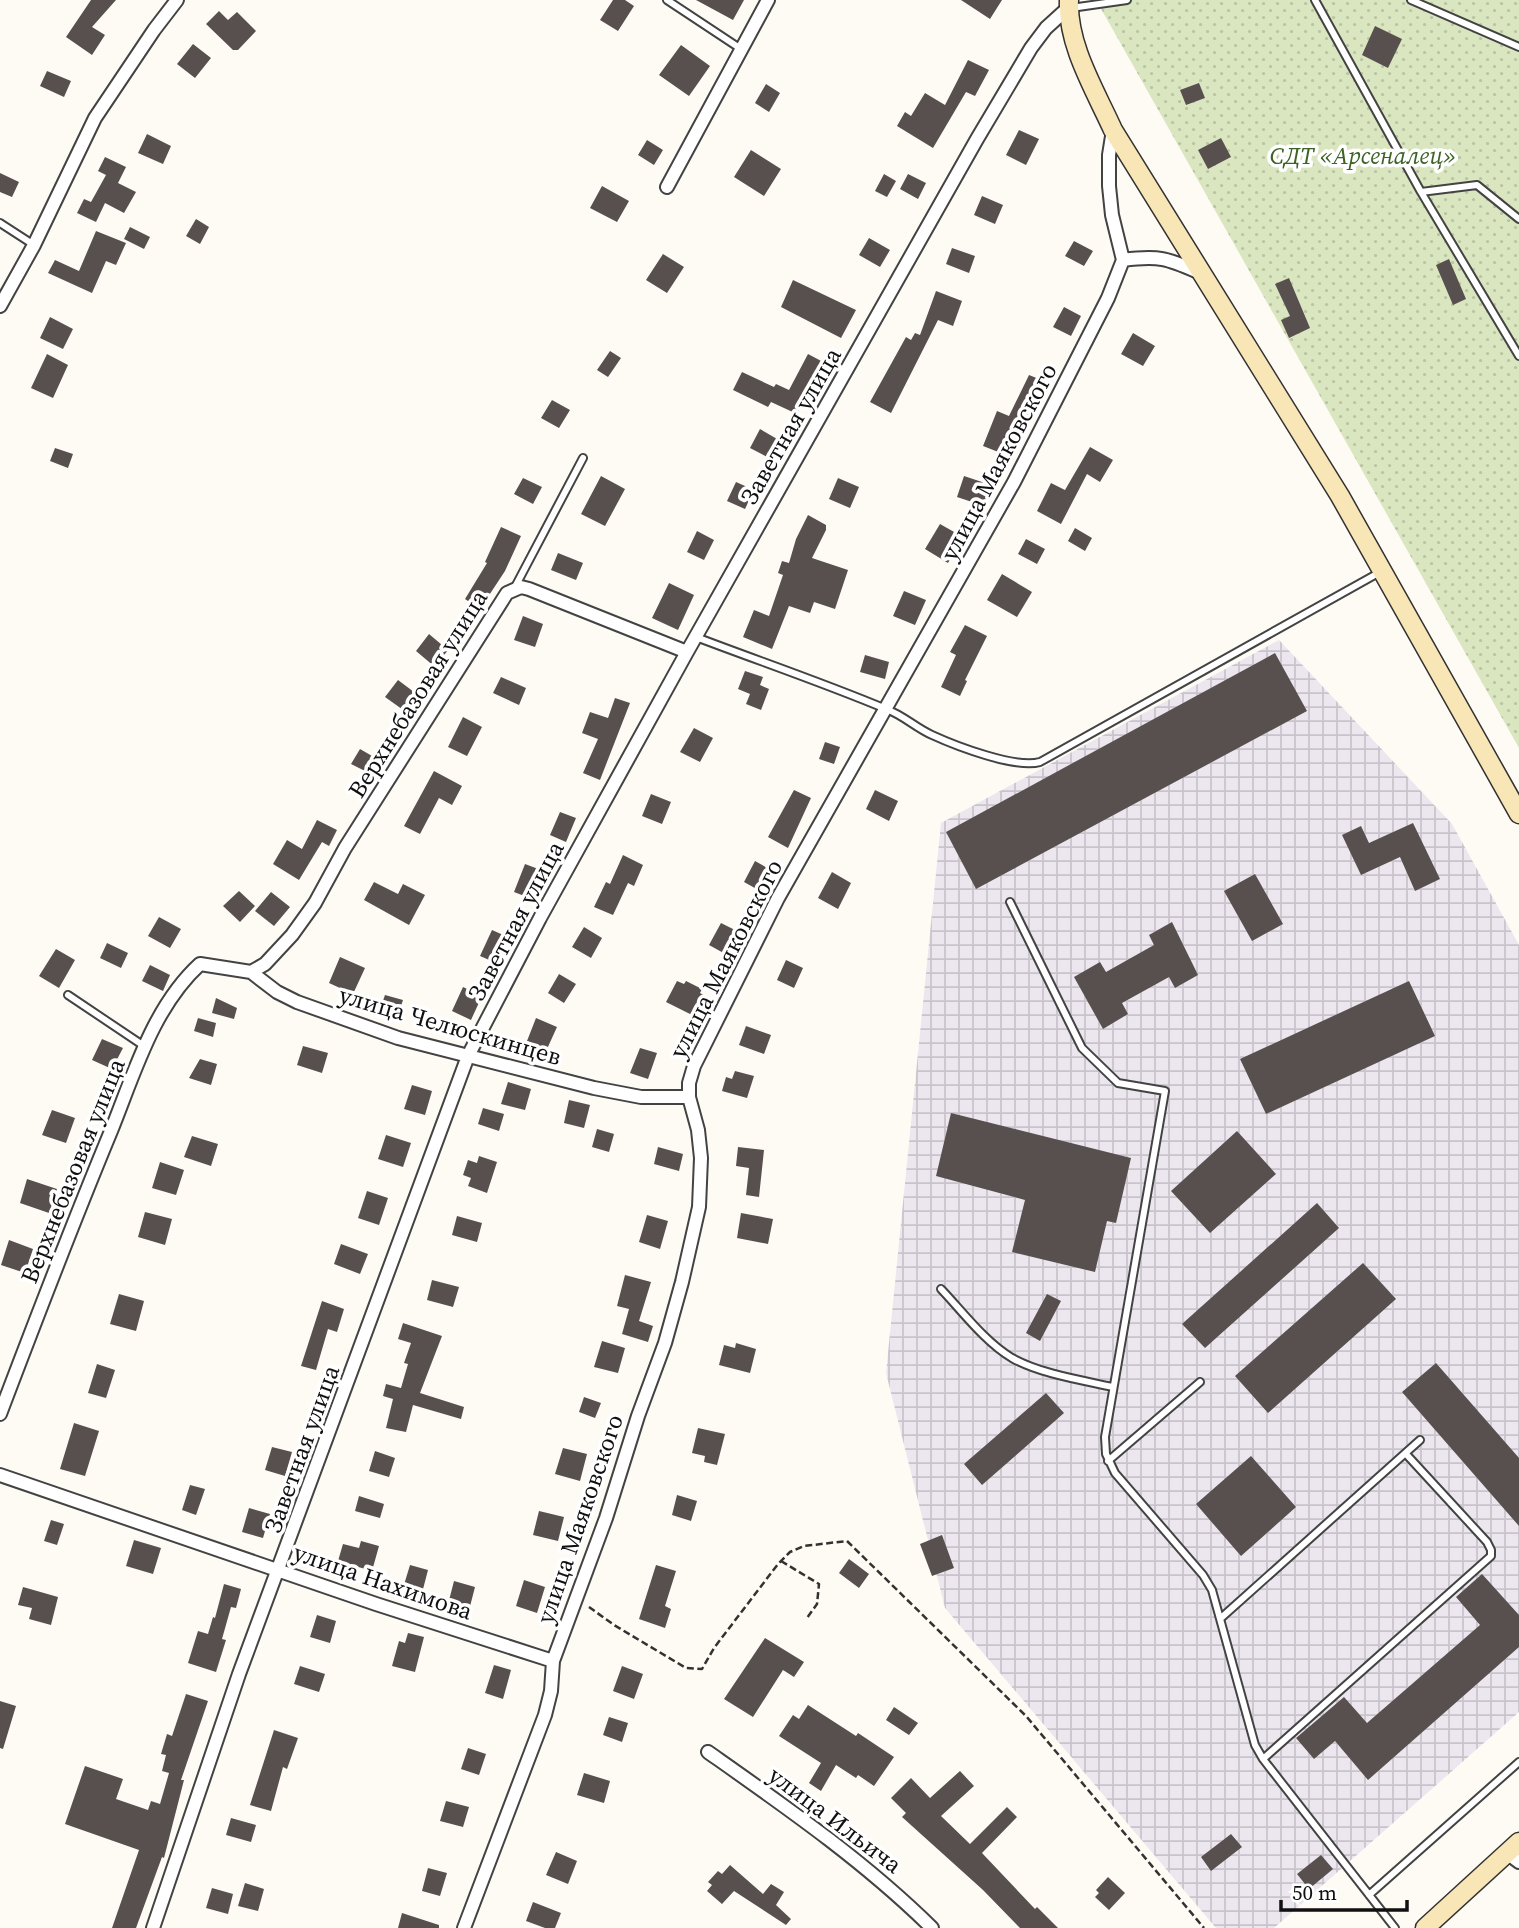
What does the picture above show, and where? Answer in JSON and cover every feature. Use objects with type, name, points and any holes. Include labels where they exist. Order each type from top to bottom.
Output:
[{"type":"street","points":[[0,306],[34,245],[95,118],[177,0]]},
{"type":"street","points":[[667,187],[768,0]]},
{"type":"street","points":[[1068,4],[1083,65],[1113,130],[1384,570],[1519,814]]},
{"type":"street","name":"Заветная улица","points":[[153,1928],[239,1674],[468,1056],[540,918],[687,652],[1004,94],[1038,38],[1068,4]]},
{"type":"street","points":[[1113,130],[1109,155],[1109,186],[1112,215],[1123,260],[1151,256],[1164,258],[1204,274]]},
{"type":"street","name":"улица Маяковского","points":[[464,1928],[545,1715],[551,1691],[553,1661],[606,1518],[638,1416],[665,1343],[688,1257],[699,1207],[701,1158],[698,1130],[689,1097],[689,1083],[694,1066],[772,910],[1014,482],[1108,298],[1123,260]]},
{"type":"street","name":"Верхнебазовая улица","points":[[251,972],[265,964],[292,935],[315,903],[345,848],[507,593],[521,587],[529,589],[687,652]]},
{"type":"street","name":"Верхнебазовая улица","points":[[0,1413],[73,1223],[156,1022],[190,974],[200,964],[209,964]]},
{"type":"street","name":"улица Челюскинцев","points":[[209,964],[251,972],[277,992],[325,1013],[398,1038],[594,1088],[641,1097],[689,1097]]},
{"type":"street","name":"улица Нахимова","points":[[0,1475],[376,1604],[553,1661]]},
{"type":"street","name":"улица Ильича","points":[[708,1752],[877,1876],[932,1928]]},
{"type":"street","points":[[1425,1928],[1515,1852]]},
{"type":"lane","points":[[667,0],[743,50]]},
{"type":"lane","points":[[1068,4],[1128,0]]},
{"type":"lane","points":[[1315,0],[1421,192],[1519,356]]},
{"type":"lane","points":[[1411,0],[1519,47]]},
{"type":"lane","points":[[1421,192],[1477,185],[1519,219]]},
{"type":"lane","points":[[0,223],[34,245]]},
{"type":"lane","points":[[514,589],[583,458]]},
{"type":"lane","points":[[696,637],[885,708],[932,735],[1022,765],[1040,762],[1384,570]]},
{"type":"lane","points":[[1010,902],[1082,1048],[1118,1083],[1166,1091],[1105,1437],[1108,1461],[1115,1473],[1203,1575],[1212,1590],[1255,1745],[1263,1759],[1395,1928]]},
{"type":"lane","points":[[68,995],[145,1047]]},
{"type":"lane","points":[[940,1289],[991,1341],[1012,1358],[1061,1376],[1113,1387]]},
{"type":"lane","points":[[1108,1461],[1200,1382]]},
{"type":"lane","points":[[1221,1618],[1420,1440]]},
{"type":"lane","points":[[1263,1759],[1491,1556],[1487,1542],[1406,1454]]},
{"type":"lane","points":[[1369,1895],[1519,1762]]},
{"type":"path","points":[[575,1597],[614,1625],[686,1668],[702,1669],[714,1648],[790,1552],[804,1546],[847,1541],[1026,1716],[1204,1928]]},
{"type":"path","points":[[781,1561],[819,1584],[817,1604],[807,1618]]},
{"type":"shaded area","points":[[1279,640],[1452,824],[1519,945],[1519,1712],[1274,1928],[1216,1928],[945,1608],[886,1373],[941,823]]},
{"type":"green space","name":"СДТ «Арсеналец»","points":[[1101,0],[1519,0],[1519,748],[1100,7]]},
{"type":"building","points":[[91,0],[116,0],[92,27],[105,35],[92,55],[66,37]]},
{"type":"building","points":[[613,0],[625,0],[634,6],[618,31],[600,20]]},
{"type":"building","points":[[696,0],[744,0],[733,20]]},
{"type":"building","points":[[961,0],[1002,0],[990,19]]},
{"type":"building","points":[[219,11],[228,20],[237,12],[256,31],[238,50],[233,50],[206,24]]},
{"type":"building","points":[[1375,26],[1402,39],[1388,68],[1362,55]]},
{"type":"building","points":[[193,44],[211,58],[195,78],[177,64]]},
{"type":"building","points":[[681,45],[710,66],[689,96],[659,75]]},
{"type":"building","points":[[968,60],[989,70],[975,96],[966,92],[933,148],[897,126],[905,112],[911,116],[925,93],[945,105]]},
{"type":"building","points":[[47,71],[71,81],[64,97],[40,86]]},
{"type":"building","points":[[1199,83],[1205,98],[1186,105],[1180,90]]},
{"type":"building","points":[[766,84],[780,93],[769,112],[755,103]]},
{"type":"building","points":[[1019,130],[1039,139],[1026,165],[1006,155]]},
{"type":"building","points":[[147,134],[171,146],[163,164],[138,153]]},
{"type":"building","points":[[1221,138],[1231,157],[1208,169],[1198,150]]},
{"type":"building","points":[[647,140],[663,150],[654,165],[638,155]]},
{"type":"building","points":[[751,150],[781,169],[764,196],[734,177]]},
{"type":"building","points":[[105,157],[126,167],[118,183],[136,192],[124,213],[105,203],[96,222],[77,213],[84,199],[91,202],[106,175],[98,171]]},
{"type":"building","points":[[0,173],[19,182],[12,197],[0,192]]},
{"type":"building","points":[[884,174],[896,181],[887,197],[875,191]]},
{"type":"building","points":[[908,174],[926,183],[918,199],[900,189]]},
{"type":"building","points":[[602,186],[629,201],[617,222],[590,208]]},
{"type":"building","points":[[982,196],[1003,205],[995,224],[974,215]]},
{"type":"building","points":[[196,219],[209,227],[200,244],[186,236]]},
{"type":"building","points":[[130,227],[150,237],[144,249],[124,239]]},
{"type":"building","points":[[96,231],[126,243],[116,265],[106,261],[92,293],[48,273],[55,260],[79,271]]},
{"type":"building","points":[[869,238],[890,250],[880,267],[859,255]]},
{"type":"building","points":[[1074,241],[1093,251],[1084,266],[1065,256]]},
{"type":"building","points":[[952,248],[975,256],[969,273],[946,264]]},
{"type":"building","points":[[663,254],[684,267],[667,293],[646,280]]},
{"type":"building","points":[[1449,259],[1466,299],[1453,305],[1436,265]]},
{"type":"building","points":[[1289,278],[1310,328],[1289,338],[1281,320],[1290,316],[1275,284]]},
{"type":"building","points":[[793,280],[856,310],[841,338],[781,307]]},
{"type":"building","points":[[936,291],[962,301],[953,326],[938,320],[891,413],[870,402],[906,337],[911,340],[915,333],[920,335]]},
{"type":"building","points":[[1064,307],[1081,316],[1071,336],[1053,327]]},
{"type":"building","points":[[50,317],[73,329],[63,349],[40,338]]},
{"type":"building","points":[[1133,333],[1155,346],[1143,366],[1121,354]]},
{"type":"building","points":[[610,351],[621,358],[608,377],[597,370]]},
{"type":"building","points":[[47,354],[68,365],[53,398],[31,388]]},
{"type":"building","points":[[808,354],[825,363],[797,414],[771,402],[768,407],[733,390],[742,372],[774,387],[776,384],[789,390]]},
{"type":"building","points":[[1029,375],[1044,381],[1011,457],[983,446],[997,411],[1009,416]]},
{"type":"building","points":[[552,400],[570,410],[559,428],[541,418]]},
{"type":"building","points":[[760,429],[784,443],[773,460],[750,448]]},
{"type":"building","points":[[1090,447],[1113,460],[1100,482],[1087,474],[1061,524],[1037,511],[1051,483],[1065,490]]},
{"type":"building","points":[[55,448],[73,454],[68,468],[50,461]]},
{"type":"building","points":[[601,476],[625,489],[605,526],[581,514]]},
{"type":"building","points":[[964,476],[991,485],[984,506],[957,497]]},
{"type":"building","points":[[523,478],[542,487],[533,504],[514,494]]},
{"type":"building","points":[[838,478],[859,487],[850,508],[829,499]]},
{"type":"building","points":[[736,482],[754,490],[745,509],[727,501]]},
{"type":"building","points":[[808,515],[826,525],[812,558],[848,570],[835,609],[814,602],[810,613],[789,606],[772,649],[743,637],[754,610],[769,616],[783,575],[778,573],[782,561],[789,563],[796,539]]},
{"type":"building","points":[[940,524],[963,537],[948,563],[925,549]]},
{"type":"building","points":[[501,527],[521,536],[505,571],[480,609],[465,599],[487,563],[485,562]]},
{"type":"building","points":[[1075,528],[1092,538],[1085,551],[1068,541]]},
{"type":"building","points":[[697,531],[714,540],[704,560],[687,552]]},
{"type":"building","points":[[1026,539],[1045,549],[1037,564],[1018,554]]},
{"type":"building","points":[[558,553],[583,563],[576,580],[551,570]]},
{"type":"building","points":[[1002,574],[1032,592],[1017,617],[987,600]]},
{"type":"building","points":[[669,583],[694,595],[678,630],[652,618]]},
{"type":"building","points":[[904,591],[926,600],[915,625],[893,616]]},
{"type":"building","points":[[523,616],[543,624],[535,647],[514,640]]},
{"type":"building","points":[[965,625],[987,636],[960,696],[941,687],[956,655],[950,652]]},
{"type":"building","points":[[429,634],[448,650],[435,667],[416,651]]},
{"type":"building","points":[[1275,653],[1307,711],[976,889],[946,832]]},
{"type":"building","points":[[865,655],[889,662],[885,679],[860,672]]},
{"type":"building","points":[[745,671],[763,677],[760,685],[769,689],[761,710],[746,704],[750,694],[738,689]]},
{"type":"building","points":[[501,677],[526,688],[519,705],[493,693]]},
{"type":"building","points":[[398,680],[418,695],[406,712],[385,697]]},
{"type":"building","points":[[615,698],[630,703],[600,780],[583,773],[598,739],[582,733],[590,712],[608,718]]},
{"type":"building","points":[[463,717],[482,727],[467,756],[448,747]]},
{"type":"building","points":[[694,728],[713,738],[700,762],[680,752]]},
{"type":"building","points":[[825,742],[840,747],[834,764],[819,759]]},
{"type":"building","points":[[360,749],[379,760],[371,774],[351,764]]},
{"type":"building","points":[[434,771],[462,786],[452,805],[439,798],[420,834],[404,826]]},
{"type":"building","points":[[794,790],[811,798],[788,848],[768,837]]},
{"type":"building","points":[[875,790],[898,801],[889,821],[866,809]]},
{"type":"building","points":[[651,794],[671,802],[662,824],[642,816]]},
{"type":"building","points":[[560,812],[576,818],[566,842],[550,835]]},
{"type":"building","points":[[317,820],[337,830],[329,846],[322,842],[299,880],[273,864],[287,840],[302,849]]},
{"type":"building","points":[[1413,823],[1440,879],[1415,891],[1400,857],[1361,875],[1342,835],[1361,826],[1369,843]]},
{"type":"building","points":[[623,855],[643,865],[634,886],[628,883],[613,915],[594,907],[606,882],[610,884]]},
{"type":"building","points":[[755,861],[773,871],[762,892],[744,882]]},
{"type":"building","points":[[525,864],[541,870],[527,897],[514,892]]},
{"type":"building","points":[[832,872],[851,883],[838,909],[818,898]]},
{"type":"building","points":[[1255,874],[1283,924],[1252,941],[1224,891]]},
{"type":"building","points":[[374,882],[398,894],[403,884],[425,895],[409,925],[364,900]]},
{"type":"building","points":[[239,891],[255,906],[240,922],[223,906]]},
{"type":"building","points":[[271,892],[290,907],[274,926],[255,911]]},
{"type":"building","points":[[159,917],[181,929],[170,948],[148,936]]},
{"type":"building","points":[[1172,922],[1198,975],[1175,988],[1169,977],[1122,1003],[1128,1014],[1103,1029],[1074,977],[1100,962],[1106,972],[1154,945],[1149,935]]},
{"type":"building","points":[[721,923],[741,933],[729,956],[709,945]]},
{"type":"building","points":[[584,927],[602,938],[591,958],[572,947]]},
{"type":"building","points":[[492,930],[512,939],[501,965],[480,956]]},
{"type":"building","points":[[107,943],[128,953],[121,968],[100,958]]},
{"type":"building","points":[[56,949],[75,960],[59,988],[39,976]]},
{"type":"building","points":[[340,957],[365,968],[353,994],[329,983]]},
{"type":"building","points":[[786,960],[803,968],[794,988],[777,980]]},
{"type":"building","points":[[150,965],[170,975],[163,991],[142,981]]},
{"type":"building","points":[[559,974],[576,984],[564,1003],[548,993]]},
{"type":"building","points":[[677,981],[684,984],[686,981],[702,989],[700,993],[707,997],[696,1017],[666,1002]]},
{"type":"building","points":[[1409,981],[1435,1036],[1266,1114],[1240,1059]]},
{"type":"building","points":[[463,987],[482,996],[471,1020],[452,1011]]},
{"type":"building","points":[[385,995],[403,1000],[397,1018],[379,1012]]},
{"type":"building","points":[[216,998],[237,1008],[234,1019],[212,1013]]},
{"type":"building","points":[[198,1018],[216,1023],[213,1037],[194,1031]]},
{"type":"building","points":[[536,1018],[557,1027],[547,1049],[527,1041]]},
{"type":"building","points":[[746,1026],[771,1035],[764,1054],[739,1045]]},
{"type":"building","points":[[102,1039],[123,1048],[112,1069],[92,1060]]},
{"type":"building","points":[[303,1046],[328,1053],[322,1073],[297,1065]]},
{"type":"building","points":[[640,1048],[657,1053],[648,1079],[630,1073]]},
{"type":"building","points":[[200,1059],[217,1064],[211,1085],[189,1078]]},
{"type":"building","points":[[735,1071],[754,1076],[747,1098],[722,1091],[726,1077],[732,1079]]},
{"type":"building","points":[[508,1082],[531,1089],[525,1110],[501,1104]]},
{"type":"building","points":[[412,1085],[432,1091],[425,1115],[404,1109]]},
{"type":"building","points":[[569,1100],[590,1105],[584,1128],[564,1123]]},
{"type":"building","points":[[483,1108],[504,1114],[499,1131],[478,1124]]},
{"type":"building","points":[[52,1110],[75,1118],[66,1143],[42,1135]]},
{"type":"building","points":[[951,1113],[1131,1158],[1116,1223],[1107,1221],[1095,1272],[1012,1252],[1025,1200],[936,1176]]},
{"type":"building","points":[[597,1129],[614,1134],[609,1152],[592,1147]]},
{"type":"building","points":[[1237,1131],[1276,1174],[1210,1233],[1171,1191]]},
{"type":"building","points":[[386,1135],[411,1143],[403,1167],[378,1159]]},
{"type":"building","points":[[192,1136],[218,1144],[211,1166],[184,1157]]},
{"type":"building","points":[[658,1147],[683,1154],[679,1171],[654,1164]]},
{"type":"building","points":[[738,1147],[764,1150],[759,1197],[746,1195],[749,1168],[736,1166]]},
{"type":"building","points":[[479,1156],[497,1162],[487,1193],[468,1186],[471,1178],[463,1175],[468,1160],[477,1163]]},
{"type":"building","points":[[160,1162],[184,1170],[176,1195],[152,1188]]},
{"type":"building","points":[[27,1179],[57,1189],[49,1213],[20,1203]]},
{"type":"building","points":[[367,1191],[388,1198],[379,1225],[358,1218]]},
{"type":"building","points":[[1317,1203],[1339,1228],[1205,1348],[1182,1324]]},
{"type":"building","points":[[145,1212],[172,1219],[165,1245],[138,1237]]},
{"type":"building","points":[[741,1213],[773,1219],[768,1244],[737,1238]]},
{"type":"building","points":[[647,1215],[668,1221],[660,1249],[639,1242]]},
{"type":"building","points":[[457,1216],[482,1223],[477,1242],[452,1235]]},
{"type":"building","points":[[9,1240],[33,1249],[25,1273],[1,1265]]},
{"type":"building","points":[[341,1244],[368,1254],[360,1274],[334,1264]]},
{"type":"building","points":[[1363,1263],[1396,1299],[1268,1413],[1235,1376]]},
{"type":"building","points":[[625,1275],[651,1282],[639,1321],[653,1326],[648,1342],[622,1334],[629,1309],[617,1306]]},
{"type":"building","points":[[432,1280],[459,1287],[453,1307],[427,1300]]},
{"type":"building","points":[[119,1294],[144,1301],[136,1331],[110,1324]]},
{"type":"building","points":[[1047,1294],[1061,1301],[1040,1341],[1026,1333]]},
{"type":"building","points":[[322,1301],[344,1309],[337,1332],[328,1329],[316,1370],[301,1366]]},
{"type":"building","points":[[403,1323],[442,1336],[420,1393],[464,1407],[461,1419],[413,1405],[406,1432],[386,1428],[393,1399],[383,1396],[386,1384],[401,1388],[408,1364],[404,1363],[411,1343],[398,1339]]},
{"type":"building","points":[[602,1341],[625,1348],[618,1373],[594,1367]]},
{"type":"building","points":[[736,1343],[756,1349],[750,1373],[719,1365],[724,1345],[735,1348]]},
{"type":"building","points":[[1436,1363],[1519,1458],[1519,1526],[1402,1392]]},
{"type":"building","points":[[97,1364],[115,1370],[106,1398],[88,1393]]},
{"type":"building","points":[[1046,1393],[1064,1413],[982,1485],[964,1464]]},
{"type":"building","points":[[584,1397],[601,1403],[595,1418],[579,1412]]},
{"type":"building","points":[[74,1423],[99,1431],[85,1476],[60,1469]]},
{"type":"building","points":[[698,1428],[725,1434],[717,1465],[704,1462],[705,1456],[692,1453]]},
{"type":"building","points":[[272,1447],[292,1452],[285,1476],[265,1470]]},
{"type":"building","points":[[563,1448],[587,1454],[580,1481],[555,1474]]},
{"type":"building","points":[[375,1451],[395,1458],[389,1477],[369,1471]]},
{"type":"building","points":[[1251,1456],[1296,1507],[1241,1556],[1196,1504]]},
{"type":"building","points":[[190,1485],[205,1489],[196,1515],[182,1510]]},
{"type":"building","points":[[677,1495],[697,1501],[691,1521],[672,1515]]},
{"type":"building","points":[[359,1496],[384,1504],[380,1518],[355,1511]]},
{"type":"building","points":[[249,1508],[270,1514],[263,1538],[242,1532]]},
{"type":"building","points":[[539,1511],[564,1517],[558,1541],[533,1535]]},
{"type":"building","points":[[51,1520],[64,1524],[57,1545],[44,1541]]},
{"type":"building","points":[[942,1535],[954,1568],[932,1576],[920,1544]]},
{"type":"building","points":[[134,1540],[161,1548],[153,1574],[126,1566]]},
{"type":"building","points":[[361,1541],[379,1546],[372,1571],[338,1561],[343,1544],[359,1548]]},
{"type":"building","points":[[849,1559],[869,1574],[859,1588],[839,1573]]},
{"type":"building","points":[[410,1565],[428,1570],[422,1593],[403,1588]]},
{"type":"building","points":[[656,1565],[676,1571],[665,1606],[671,1609],[665,1628],[639,1619]]},
{"type":"building","points":[[1482,1574],[1519,1615],[1519,1647],[1368,1780],[1335,1741],[1314,1759],[1296,1738],[1344,1697],[1367,1723],[1480,1625],[1456,1597]]},
{"type":"building","points":[[524,1580],[545,1587],[537,1613],[516,1606]]},
{"type":"building","points":[[454,1581],[475,1587],[467,1618],[446,1612]]},
{"type":"building","points":[[224,1584],[241,1589],[236,1608],[231,1607],[222,1639],[226,1640],[216,1672],[188,1663],[198,1631],[208,1634]]},
{"type":"building","points":[[23,1587],[58,1597],[51,1625],[29,1619],[32,1608],[18,1605]]},
{"type":"building","points":[[317,1615],[336,1621],[330,1643],[310,1637]]},
{"type":"building","points":[[408,1633],[424,1637],[415,1672],[392,1666],[399,1641],[405,1643]]},
{"type":"building","points":[[765,1638],[804,1662],[794,1677],[783,1670],[753,1717],[724,1699]]},
{"type":"building","points":[[494,1665],[511,1670],[503,1699],[485,1693]]},
{"type":"building","points":[[300,1666],[325,1674],[319,1692],[294,1684]]},
{"type":"building","points":[[622,1666],[643,1674],[634,1699],[613,1691]]},
{"type":"building","points":[[186,1694],[208,1701],[181,1780],[184,1780],[164,1858],[162,1857],[136,1928],[112,1928],[139,1850],[65,1824],[85,1766],[123,1779],[116,1799],[148,1810],[151,1801],[160,1804],[169,1773],[162,1771],[166,1755],[161,1754],[167,1734],[172,1736]]},
{"type":"building","points":[[0,1701],[16,1706],[3,1749],[0,1748]]},
{"type":"building","points":[[808,1705],[894,1757],[874,1786],[836,1765],[821,1791],[809,1783],[821,1763],[779,1736],[793,1715],[799,1719]]},
{"type":"building","points":[[894,1707],[918,1723],[909,1735],[886,1720]]},
{"type":"building","points":[[609,1717],[628,1723],[622,1742],[603,1735]]},
{"type":"building","points":[[274,1730],[298,1738],[287,1769],[283,1767],[271,1811],[250,1805]]},
{"type":"building","points":[[468,1748],[486,1754],[479,1775],[461,1769]]},
{"type":"building","points":[[960,1771],[974,1786],[941,1816],[970,1844],[1007,1807],[1017,1817],[982,1853],[1035,1909],[1037,1907],[1058,1928],[1020,1928],[983,1890],[902,1817],[906,1813],[891,1798],[911,1778],[930,1798]]},
{"type":"building","points":[[584,1773],[610,1781],[604,1803],[577,1795]]},
{"type":"building","points":[[446,1801],[469,1807],[463,1827],[440,1821]]},
{"type":"building","points":[[231,1818],[256,1825],[251,1842],[226,1835]]},
{"type":"building","points":[[1231,1834],[1242,1847],[1211,1871],[1201,1857]]},
{"type":"building","points":[[556,1852],[577,1861],[568,1884],[546,1875]]},
{"type":"building","points":[[1321,1855],[1333,1869],[1309,1889],[1297,1874]]},
{"type":"building","points":[[730,1865],[763,1894],[771,1884],[784,1892],[776,1905],[791,1919],[786,1925],[734,1891],[722,1904],[707,1891],[712,1885],[708,1882],[718,1871],[722,1874]]},
{"type":"building","points":[[428,1868],[447,1873],[440,1896],[422,1891]]},
{"type":"building","points":[[1108,1877],[1125,1893],[1109,1910],[1095,1897],[1099,1893],[1096,1890]]},
{"type":"building","points":[[245,1883],[264,1889],[258,1911],[238,1906]]},
{"type":"building","points":[[212,1888],[233,1894],[228,1914],[206,1908]]},
{"type":"building","points":[[533,1902],[561,1913],[555,1928],[545,1928],[526,1921]]},
{"type":"building","points":[[402,1913],[439,1925],[439,1928],[398,1928]]}]
